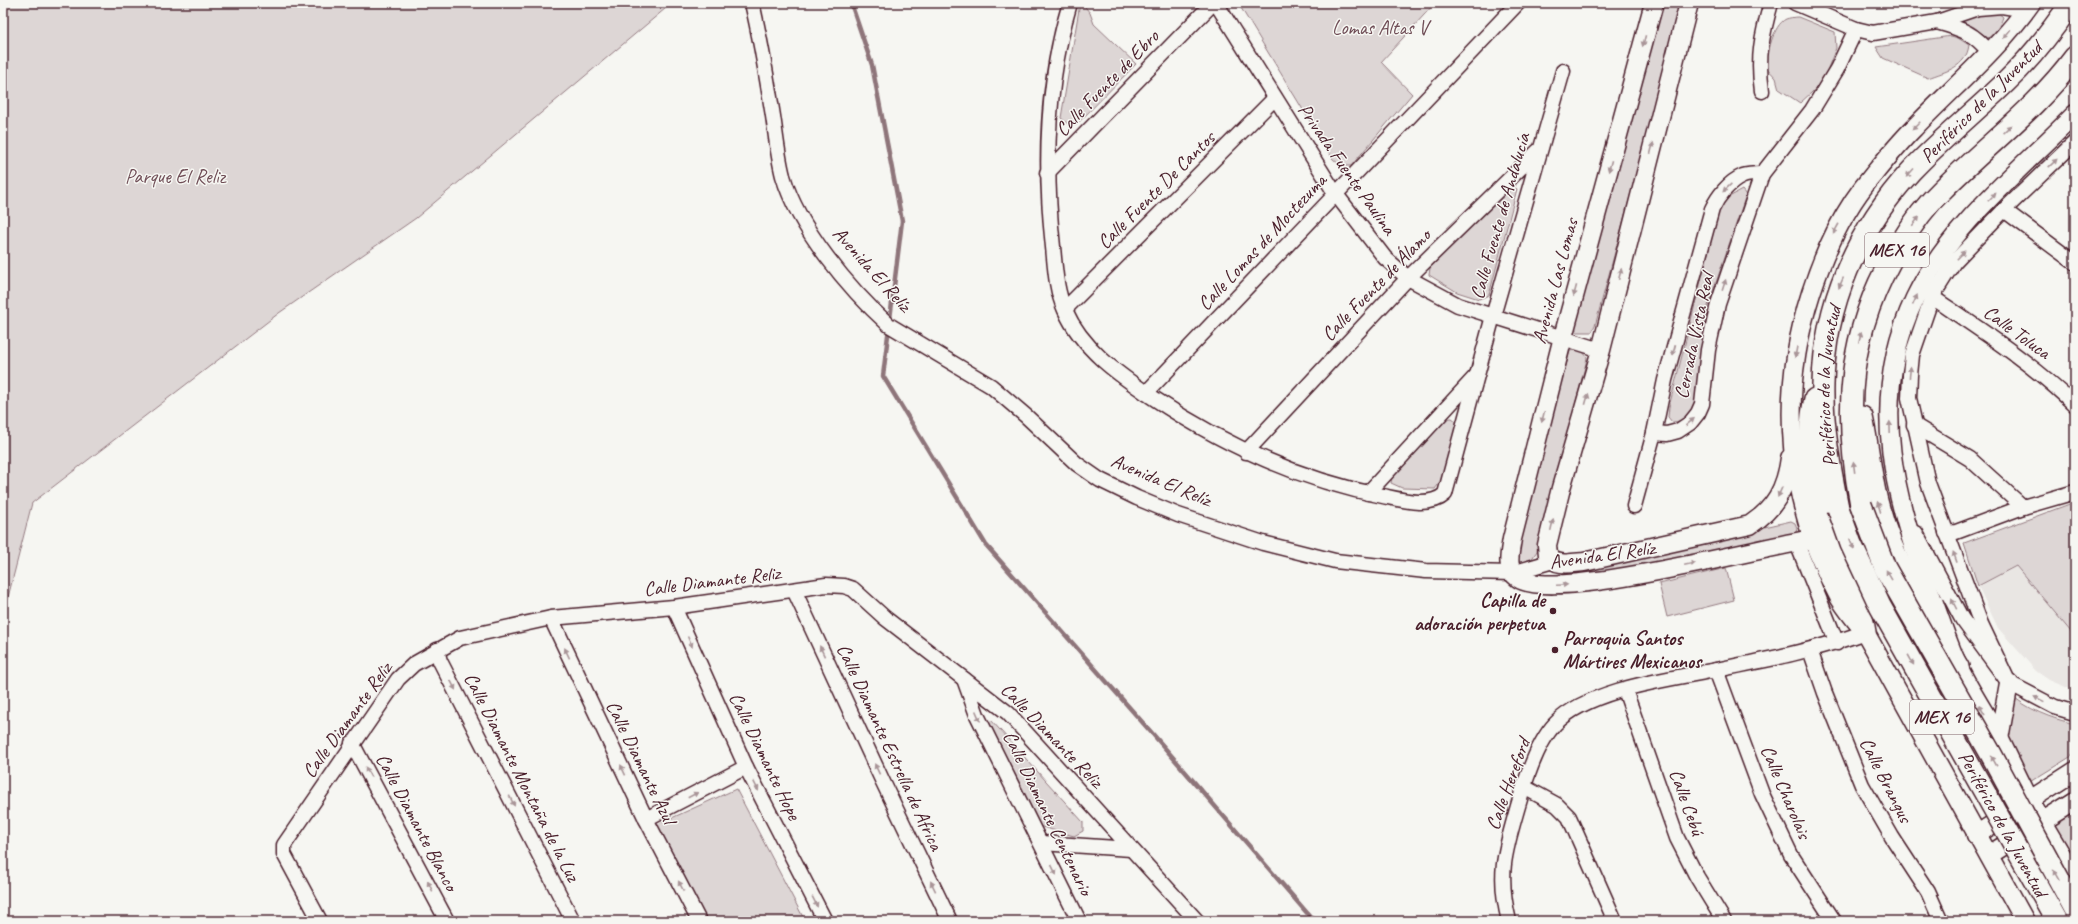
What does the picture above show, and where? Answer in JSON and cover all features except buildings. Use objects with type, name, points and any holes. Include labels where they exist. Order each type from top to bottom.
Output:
[{"type":"highway","name":"Periférico de la Juventud","points":[[2057,921],[1880,606],[1851,544],[1838,508],[1828,458],[1823,385],[1827,339],[1839,288],[1859,245],[1878,212],[1911,172],[2007,81],[2042,43],[2071,3]]},
{"type":"highway","name":"Periférico de la Juventud","points":[[2075,57],[2044,94],[1941,190],[1909,230],[1886,267],[1867,311],[1859,338],[1853,373],[1850,412],[1854,468],[1861,505],[1885,568],[1991,754],[2075,909]]},
{"type":"highway","points":[[1853,373],[1864,427],[1870,468],[1886,531],[1899,564],[1923,610],[1958,667]]},
{"type":"highway","points":[[1823,385],[1816,396],[1811,414],[1812,454],[1819,501],[1838,560],[1859,605],[1865,632]]},
{"type":"main road","name":"Avenida Las Lomas","points":[[1512,573],[1509,556],[1512,539],[1563,337],[1654,3]]},
{"type":"main road","points":[[1553,561],[1548,555],[1547,545],[1561,488],[1601,350],[1688,3]]},
{"type":"main road","points":[[2025,921],[1989,855],[1976,835],[1865,632],[1840,598],[1804,540],[1790,411],[1793,372],[1800,325],[1830,240],[1846,210],[1872,176],[1913,128],[1990,53],[2028,6]]},
{"type":"main road","points":[[2075,114],[1946,246],[1915,298],[1902,331],[1891,386],[1891,450],[1893,473],[1901,507],[1921,571],[1958,667],[1999,739],[2030,800],[2075,878]]},
{"type":"main road","name":"Avenida El Relíz","points":[[1553,561],[1565,564],[1584,562],[1750,525],[1766,514],[1778,497],[1789,462],[1792,440]]},
{"type":"main road","name":"Avenida El Relíz","points":[[1512,573],[1528,583],[1563,586],[1645,574],[1804,540]]},
{"type":"main road","points":[[1999,739],[2009,683]]},
{"type":"main road","points":[[1976,835],[2075,771]]},
{"type":"main road","points":[[1989,855],[2075,801]]},
{"type":"street","name":"Avenida El Relíz","points":[[752,3],[761,43],[783,175],[797,211],[812,235],[834,264],[878,315],[890,325],[991,386],[1077,464],[1100,480],[1137,498],[1178,515],[1263,543],[1335,561],[1426,571],[1512,573]]},
{"type":"street","name":"Calle Fuente de Andalucía","points":[[1070,3],[1056,65],[1049,117],[1047,173],[1057,278],[1065,309],[1082,337],[1099,358],[1146,393],[1192,423],[1246,452],[1303,474],[1368,493],[1420,502],[1436,500],[1445,494],[1539,150],[1563,71]]},
{"type":"street","name":"Calle Fuente de Ebro","points":[[1047,173],[1213,3]]},
{"type":"street","name":"Privada Fuente Paulina","points":[[1216,3],[1335,193],[1385,258],[1408,278],[1458,305],[1601,350]]},
{"type":"street","name":"Calle Lomas de Moctezuma","points":[[1146,393],[1335,193],[1518,3]]},
{"type":"street","points":[[1762,91],[1759,69],[1761,40],[1771,3]]},
{"type":"street","points":[[1795,3],[1856,29],[1873,33],[1886,32],[1937,22],[1964,11],[1990,6],[2028,6]]},
{"type":"street","points":[[1937,22],[1959,28],[1972,34],[1990,53]]},
{"type":"street","name":"Cerrada Vista Real","points":[[1654,433],[1667,434],[1678,431],[1690,423],[1698,413],[1702,404],[1708,350],[1718,304],[1762,174],[1819,100],[1856,29]]},
{"type":"street","name":"Calle Fuente De Cantos","points":[[1065,309],[1275,98]]},
{"type":"street","points":[[2009,683],[1981,624],[1928,483],[1908,398],[1912,355],[1932,297],[1954,262],[2004,210],[2075,142]]},
{"type":"street","name":"Calle Fuente de Álamo","points":[[1246,452],[1408,278],[1539,150]]},
{"type":"street","name":"Cerrada Vista Real","points":[[1634,506],[1654,433],[1665,380],[1712,209],[1717,198],[1743,176],[1762,174]]},
{"type":"street","points":[[2004,210],[2075,263]]},
{"type":"street","name":"Calle Toluca","points":[[1932,297],[2015,353],[2051,382],[2075,405]]},
{"type":"street","name":"Calle Fuente de Andalucía","points":[[1368,493],[1477,374]]},
{"type":"street","points":[[1914,425],[1970,459],[2022,507]]},
{"type":"street","points":[[1946,533],[1956,532],[2022,507],[2075,492]]},
{"type":"street","points":[[1901,507],[1962,619],[2009,683],[2055,707],[2075,713]]},
{"type":"street","points":[[1804,540],[1837,643]]},
{"type":"street","points":[[1512,573],[1553,561]]},
{"type":"street","name":"Calle Diamante Reliz","points":[[320,921],[284,854],[284,845],[352,743],[398,679],[414,664],[460,638],[551,618],[674,607],[826,585],[844,586],[853,589],[885,618],[1008,713],[1197,921]]},
{"type":"street","name":"Calle Diamante Estrella de Africa","points":[[794,590],[883,782],[950,921]]},
{"type":"street","name":"Calle Diamante Hope","points":[[674,607],[746,767],[825,921]]},
{"type":"street","name":"Calle Diamante Azul","points":[[551,618],[646,819],[699,921]]},
{"type":"street","name":"Calle Hereford","points":[[1509,921],[1503,897],[1502,876],[1508,841],[1524,787],[1544,740],[1549,731],[1562,717],[1599,696],[1810,650],[1837,643],[1865,632]]},
{"type":"street","name":"Calle Diamante Montaña de la Luz","points":[[437,650],[440,661],[573,921]]},
{"type":"street","name":"Calle Brangus","points":[[1810,650],[1825,693],[1862,785],[1892,837],[1928,892],[1941,921]]},
{"type":"street","name":"Calle Charolais","points":[[1716,670],[1762,794],[1791,855],[1834,921]]},
{"type":"street","name":"Calle Diamante Centenario","points":[[964,679],[977,715],[1079,921]]},
{"type":"street","name":"Calle Cebú","points":[[1626,690],[1677,838],[1697,877],[1724,921]]},
{"type":"street","name":"Calle Diamante Blanco","points":[[352,743],[447,921]]},
{"type":"street","points":[[646,819],[746,767]]},
{"type":"street","points":[[1524,787],[1558,805],[1569,817],[1615,921]]},
{"type":"street","points":[[1041,843],[1131,849]]},
{"type":"shaded area","points":[[2016,566],[2071,632],[2075,630],[2075,691],[2049,680],[2036,671],[1998,628],[1978,586]]},
{"type":"green space","name":"Parque El Reliz","points":[[3,3],[672,3],[416,218],[279,313],[32,503],[3,617]]},
{"type":"green space","points":[[1080,3],[1082,3],[1090,13],[1094,24],[1136,64],[1076,125],[1068,124],[1061,118]]},
{"type":"green space","name":"Lomas Altas V","points":[[1238,3],[1435,3],[1381,62],[1412,94],[1351,166],[1341,166],[1333,159]]},
{"type":"green space","points":[[1663,3],[1681,3],[1681,8],[1595,326],[1592,332],[1577,332],[1574,324]]},
{"type":"green space","points":[[1997,12],[2003,17],[2001,23],[1988,38],[1974,27],[1963,22],[1962,17]]},
{"type":"green space","points":[[1798,17],[1835,32],[1836,48],[1822,83],[1800,103],[1779,89],[1776,78],[1766,67],[1769,48],[1774,34],[1781,22],[1786,19]]},
{"type":"green space","points":[[1951,36],[1958,38],[1969,45],[1964,59],[1954,68],[1928,78],[1883,58],[1876,47]]},
{"type":"green space","points":[[1512,186],[1517,189],[1489,295],[1479,299],[1457,292],[1429,275],[1430,268]]},
{"type":"green space","points":[[1742,190],[1746,195],[1707,309],[1695,404],[1686,417],[1680,421],[1672,422],[1668,417],[1669,407],[1720,206],[1729,197]]},
{"type":"green space","points":[[1576,350],[1583,352],[1587,357],[1586,363],[1537,551],[1531,560],[1520,562],[1514,557],[1514,550],[1570,351]]},
{"type":"green space","points":[[1452,418],[1456,421],[1456,428],[1441,481],[1435,489],[1402,488],[1391,483],[1392,477],[1443,419]]},
{"type":"green space","points":[[2075,502],[2075,630],[2071,632],[2016,566],[1978,586],[1964,543]]},
{"type":"green space","points":[[1791,521],[1795,523],[1797,528],[1796,533],[1579,581],[1569,577],[1571,571]]},
{"type":"green space","points":[[1726,568],[1734,600],[1667,617],[1659,584]]},
{"type":"green space","points":[[2009,693],[2016,699],[2040,713],[2075,724],[2075,754],[2028,783],[2006,738]]},
{"type":"green space","points":[[991,720],[1083,822],[1083,831],[1074,836],[1042,827],[1035,823],[985,725]]},
{"type":"green space","points":[[736,789],[804,919],[802,921],[703,921],[654,826]]},
{"type":"green space","points":[[2075,809],[2075,862],[2052,824]]},
{"type":"waterway","points":[[851,3],[872,65],[902,221],[883,376],[986,545],[1151,732],[1314,921]]},
{"type":"place","name":"Capilla de adoración perpetua","points":[[1553,611]]},
{"type":"place","name":"Parroquia Santos Mártires Mexicanos","points":[[1555,650]]}]
